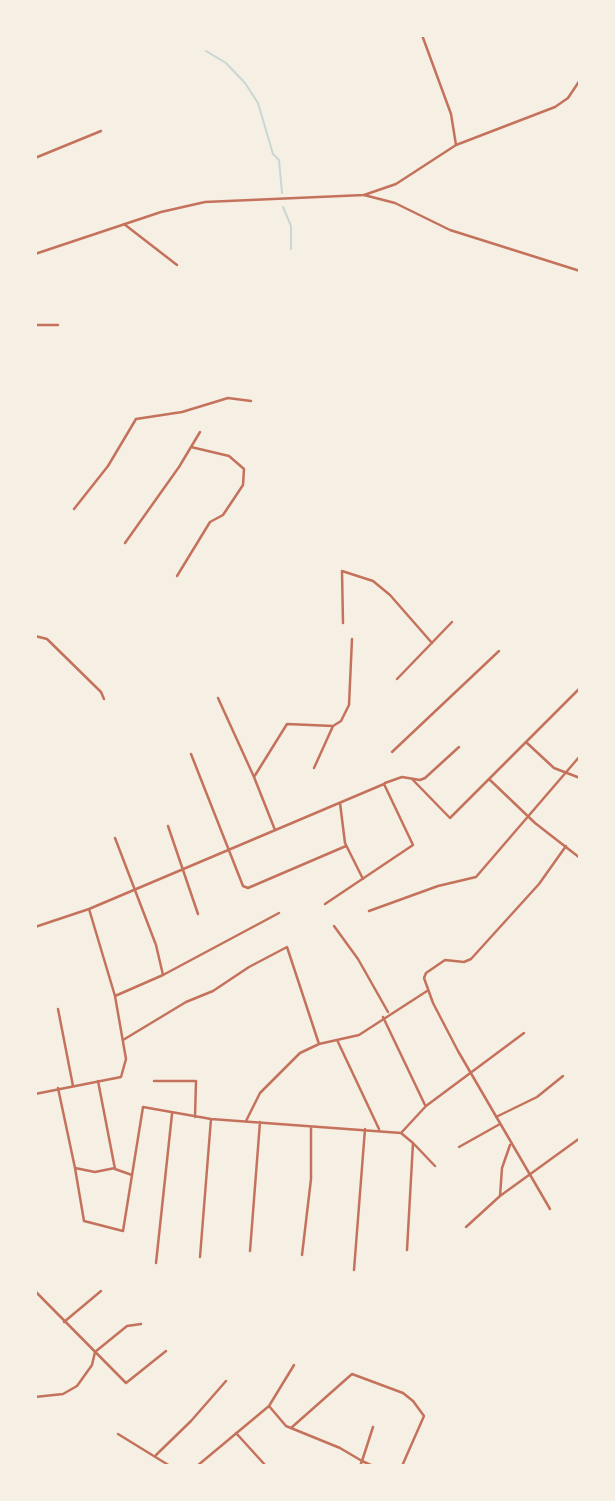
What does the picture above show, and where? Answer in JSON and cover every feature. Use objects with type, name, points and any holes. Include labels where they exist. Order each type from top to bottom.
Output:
[{"type":"street","points":[[422,35],[452,114],[456,145]]},
{"type":"street","points":[[364,195],[414,175],[456,145],[488,130],[555,107],[568,98],[580,80]]},
{"type":"street","points":[[35,158],[101,131]]},
{"type":"street","points":[[35,254],[124,224],[205,202],[364,195],[395,203],[450,230],[580,271]]},
{"type":"street","points":[[124,224],[177,265]]},
{"type":"street","points":[[35,325],[58,325]]},
{"type":"street","points":[[74,509],[112,459],[136,419],[181,412],[229,398],[251,401]]},
{"type":"street","points":[[125,543],[200,432]]},
{"type":"street","points":[[177,576],[210,522],[223,515],[243,485],[244,469],[229,456],[191,447]]},
{"type":"street","points":[[343,623],[342,571],[373,581],[390,595],[432,643]]},
{"type":"street","points":[[397,679],[452,622]]},
{"type":"street","points":[[35,636],[47,639],[101,692],[104,699]]},
{"type":"street","points":[[314,768],[333,726],[341,721],[349,705],[352,639]]},
{"type":"street","points":[[392,752],[499,651]]},
{"type":"street","points":[[412,779],[450,818],[580,688]]},
{"type":"street","points":[[218,698],[275,830]]},
{"type":"street","points":[[254,777],[287,724],[333,726]]},
{"type":"street","points":[[527,743],[554,768],[569,771],[580,778]]},
{"type":"street","points":[[35,927],[89,909],[402,777],[425,778],[459,747]]},
{"type":"street","points":[[191,754],[243,886],[248,888],[346,846]]},
{"type":"street","points":[[369,911],[438,886],[476,877],[580,756]]},
{"type":"street","points":[[489,779],[529,817],[580,858]]},
{"type":"street","points":[[325,904],[413,845],[384,784]]},
{"type":"street","points":[[341,803],[346,846],[363,880]]},
{"type":"street","points":[[168,826],[198,915]]},
{"type":"street","points":[[115,838],[158,948],[163,975]]},
{"type":"street","points":[[550,1209],[470,1073],[427,990],[426,973],[449,959],[464,962],[471,959],[539,884],[566,846]]},
{"type":"street","points":[[35,1094],[121,1077],[126,1059],[116,1015],[115,996],[89,909]]},
{"type":"street","points":[[115,996],[163,975],[279,914]]},
{"type":"street","points":[[334,926],[358,959],[388,1013]]},
{"type":"street","points":[[123,1040],[287,947],[318,1044]]},
{"type":"street","points":[[246,1121],[260,1093],[300,1053],[318,1044],[338,1042],[359,1035],[388,1013],[427,990]]},
{"type":"street","points":[[58,1009],[73,1086]]},
{"type":"street","points":[[383,1017],[425,1106]]},
{"type":"street","points":[[401,1133],[425,1106],[524,1034]]},
{"type":"street","points":[[338,1042],[379,1129]]},
{"type":"street","points":[[496,1117],[537,1097],[563,1076]]},
{"type":"street","points":[[99,1081],[115,1168]]},
{"type":"street","points":[[154,1081],[197,1081],[195,1117]]},
{"type":"street","points":[[58,1088],[83,1221],[123,1231],[144,1107],[195,1117],[311,1127],[379,1129],[401,1133],[435,1166]]},
{"type":"street","points":[[156,1263],[172,1114]]},
{"type":"street","points":[[200,1257],[211,1118]]},
{"type":"street","points":[[250,1251],[260,1122]]},
{"type":"street","points":[[459,1147],[500,1124]]},
{"type":"street","points":[[302,1255],[311,1179],[311,1127]]},
{"type":"street","points":[[354,1270],[365,1129]]},
{"type":"street","points":[[466,1227],[500,1196],[580,1138]]},
{"type":"street","points":[[408,1251],[413,1143]]},
{"type":"street","points":[[500,1196],[502,1168],[510,1143]]},
{"type":"street","points":[[75,1168],[95,1172],[115,1168],[132,1175]]},
{"type":"street","points":[[35,1291],[64,1322],[97,1350],[126,1383],[166,1351]]},
{"type":"street","points":[[64,1322],[101,1291]]},
{"type":"street","points":[[35,1397],[63,1394],[77,1386],[92,1365],[97,1350],[127,1326],[141,1324]]},
{"type":"street","points":[[197,1466],[269,1406],[294,1365]]},
{"type":"street","points":[[291,1428],[352,1374],[403,1393],[424,1416],[402,1466]]},
{"type":"street","points":[[156,1455],[191,1422],[226,1381]]},
{"type":"street","points":[[269,1406],[291,1428],[340,1448],[361,1464],[373,1466]]},
{"type":"street","points":[[361,1464],[373,1427]]},
{"type":"street","points":[[236,1433],[266,1466]]},
{"type":"street","points":[[118,1434],[170,1466]]},
{"type":"waterway","points":[[206,51],[226,63],[245,83],[258,103],[273,154],[279,160],[282,193]]},
{"type":"waterway","points":[[283,207],[291,226],[291,249]]}]
